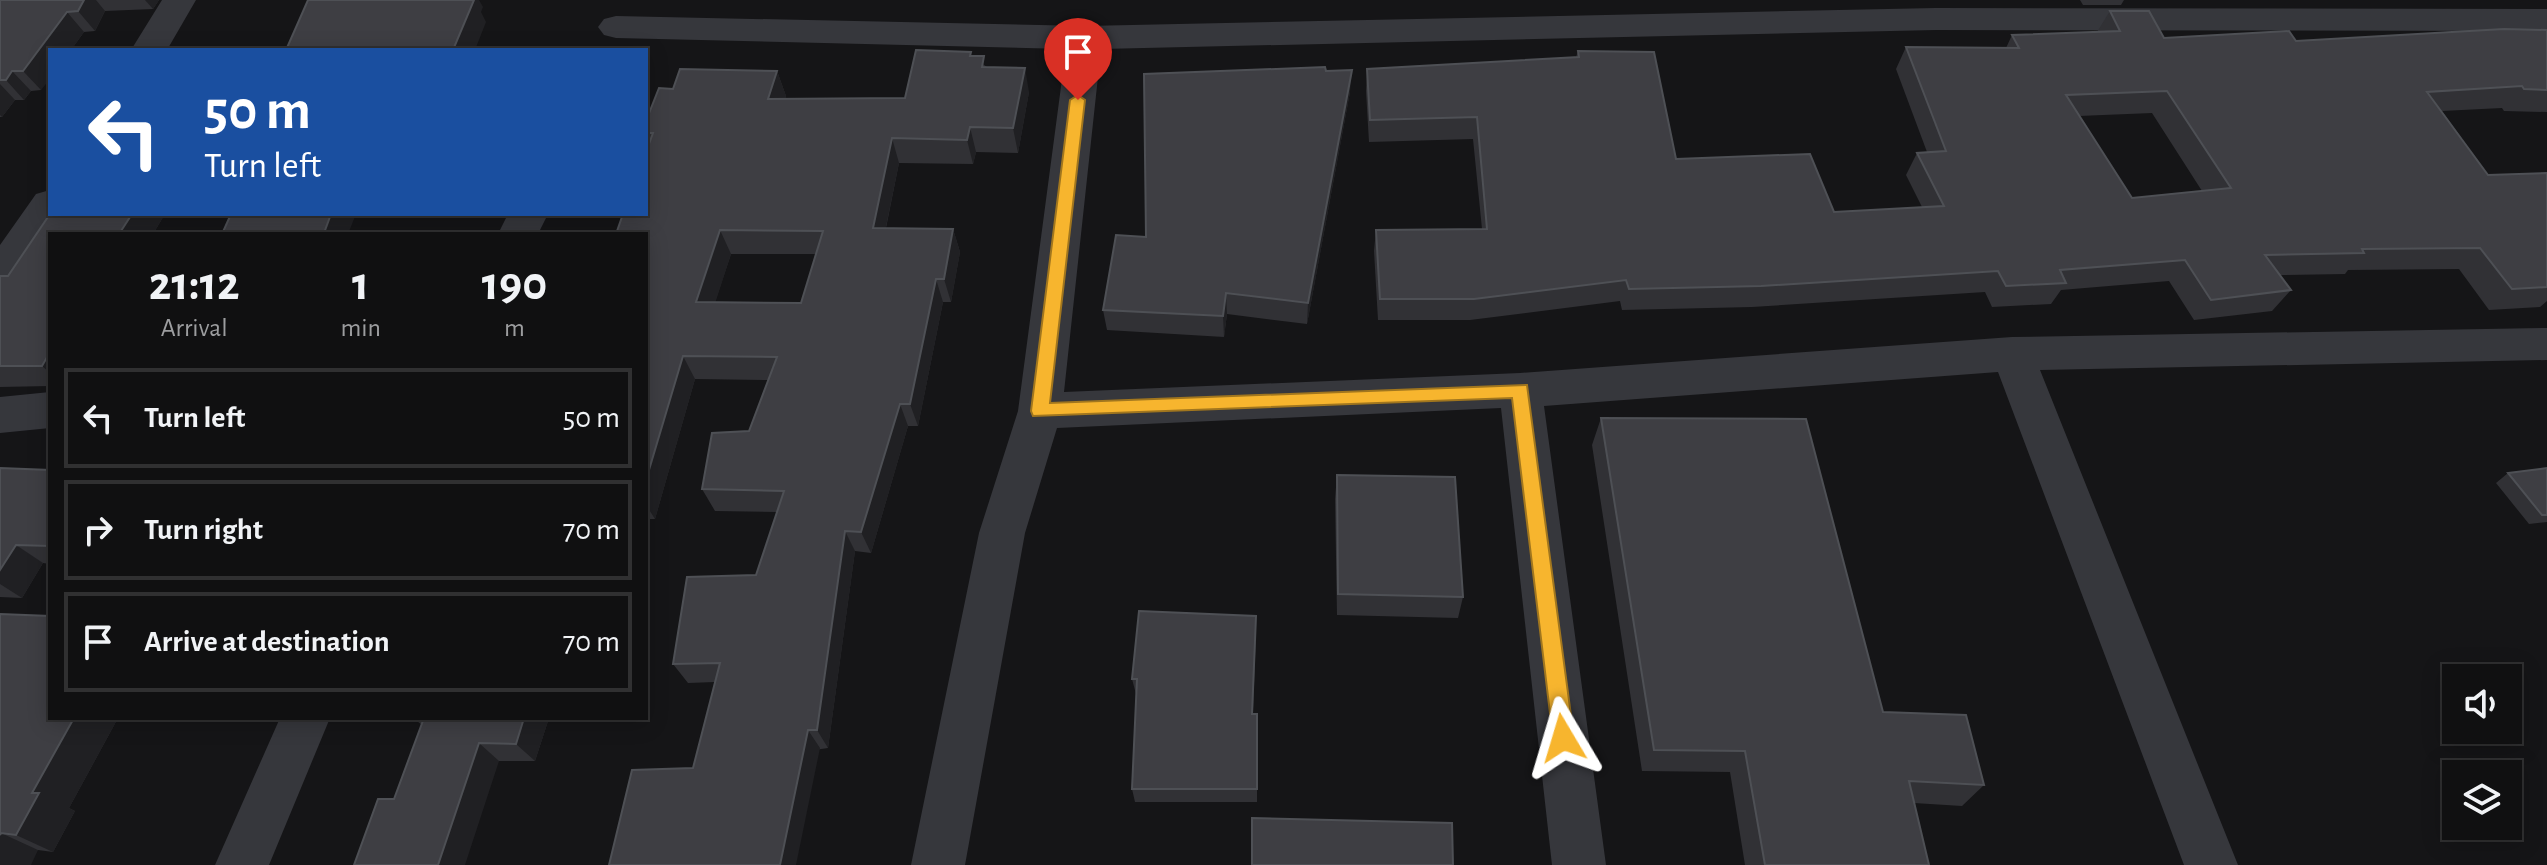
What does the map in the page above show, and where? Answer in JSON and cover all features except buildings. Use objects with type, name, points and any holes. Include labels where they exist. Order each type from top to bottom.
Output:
[{"type":"street","points":[[150,48],[179,0]]},
{"type":"street","points":[[616,26],[1085,38],[1936,19],[2547,20]]},
{"type":"street","points":[[938,865],[1002,533],[1040,411],[1085,38]]},
{"type":"street","points":[[0,276],[48,207]]},
{"type":"street","points":[[1040,411],[1520,390],[2012,354],[2545,346]]},
{"type":"street","points":[[2012,354],[2211,865]]},
{"type":"street","points":[[1520,390],[1579,865]]},
{"type":"street","points":[[0,415],[48,410]]},
{"type":"street","points":[[242,865],[304,720]]},
{"type":"route","points":[[1078,100],[1040,411],[1520,390],[1563,738]]}]
